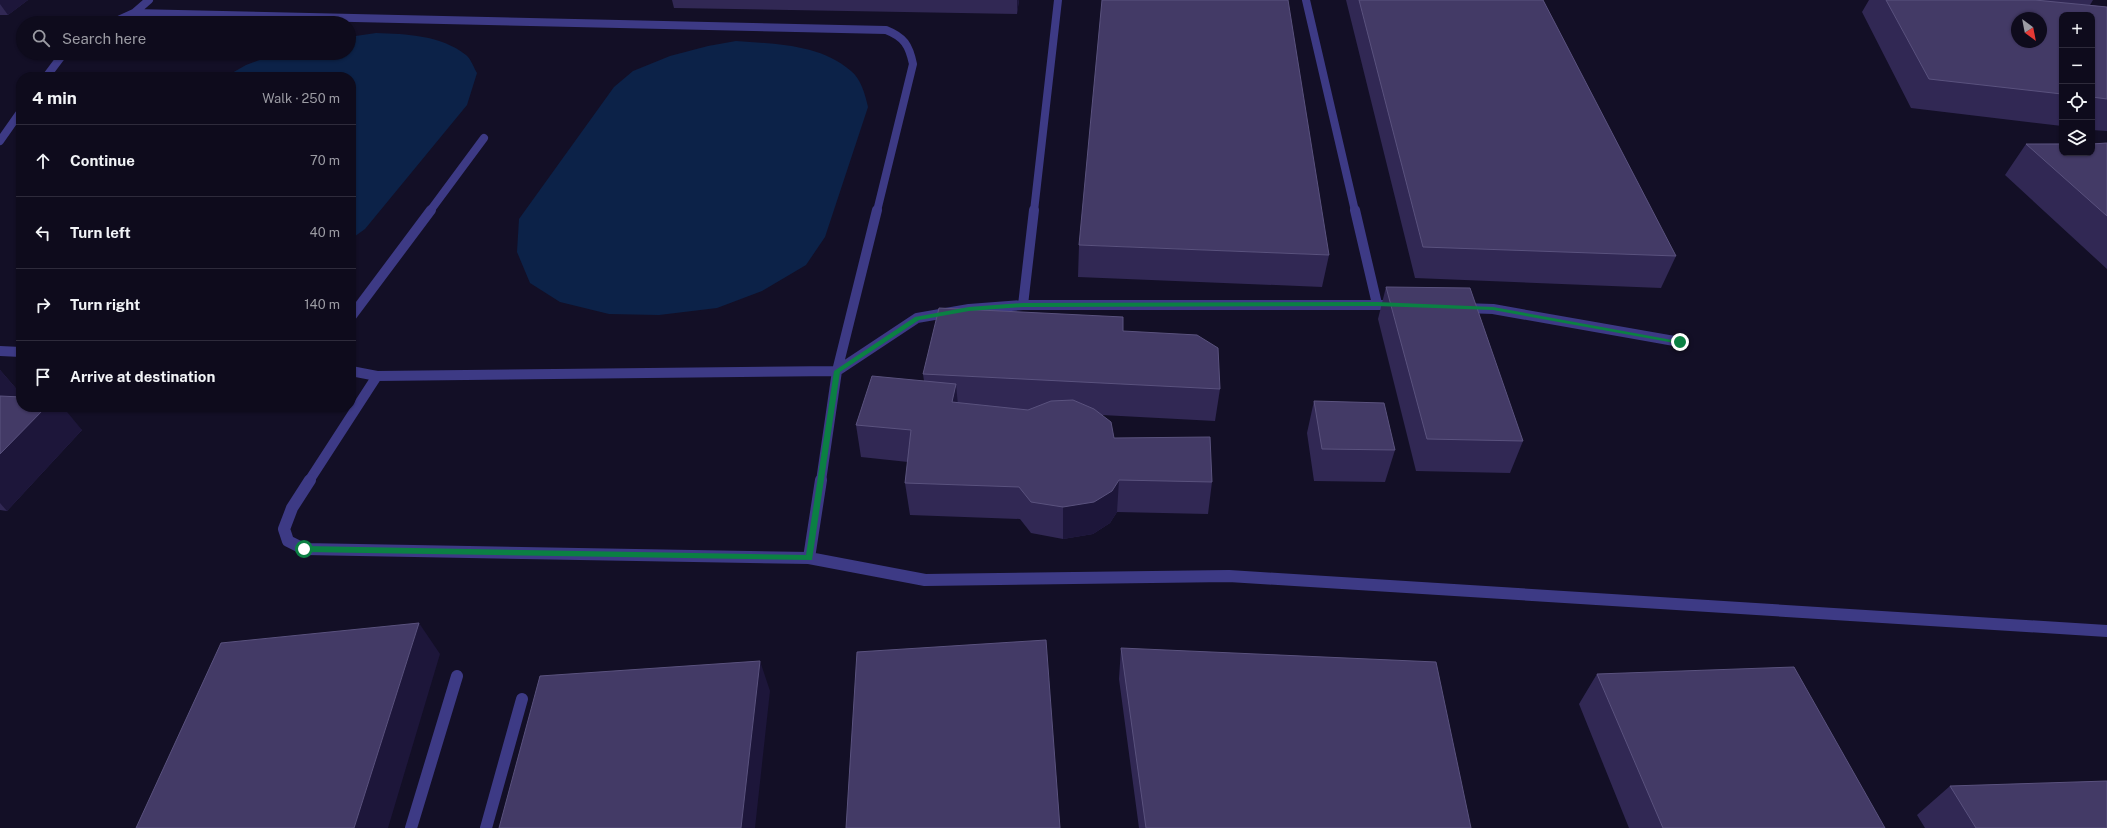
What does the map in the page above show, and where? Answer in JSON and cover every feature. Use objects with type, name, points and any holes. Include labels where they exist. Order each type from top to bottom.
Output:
[{"type":"lane","points":[[127,16],[134,13],[150,0]]},
{"type":"lane","points":[[1023,305],[1058,0]]},
{"type":"lane","points":[[1306,0],[1377,304]]},
{"type":"lane","points":[[134,13],[267,16]]},
{"type":"lane","points":[[356,18],[886,30],[901,36],[909,45],[913,64],[837,371],[809,558]]},
{"type":"lane","points":[[50,72],[59,60]]},
{"type":"lane","points":[[0,141],[16,118]]},
{"type":"lane","points":[[356,310],[484,138]]},
{"type":"lane","points":[[356,372],[378,376],[837,371],[917,318],[969,309],[1023,305],[1400,305]]},
{"type":"lane","points":[[1454,307],[1493,309],[1680,342]]},
{"type":"lane","points":[[0,351],[16,352]]},
{"type":"lane","points":[[356,410],[378,376]]},
{"type":"lane","points":[[355,412],[292,508],[284,529],[288,542],[304,549],[809,558],[925,580],[1229,576],[2107,632]]},
{"type":"lane","points":[[411,828],[457,676]]},
{"type":"lane","points":[[486,828],[522,699]]},
{"type":"water","points":[[376,33],[399,34],[423,37],[446,43],[466,55],[477,73],[467,105],[365,229],[356,235],[356,72],[234,72],[246,65],[260,60],[356,60],[356,36]]},
{"type":"water","points":[[736,41],[796,47],[825,55],[839,62],[851,71],[860,82],[864,92],[868,107],[825,237],[806,265],[762,291],[717,308],[659,315],[609,314],[560,302],[530,283],[517,252],[519,219],[614,87],[633,71],[670,56],[708,46]]},
{"type":"building","points":[[1102,0],[1288,0],[1329,255],[1079,245]]},
{"type":"building","points":[[1359,0],[1543,0],[1676,256],[1423,247]]},
{"type":"building","points":[[1886,0],[2035,0],[2107,7],[2107,99],[2095,97],[2095,12],[2059,12],[2059,94],[1929,79]]},
{"type":"building","points":[[2107,143],[2107,216],[2026,144],[2059,144],[2059,156],[2095,156],[2095,144]]},
{"type":"building","points":[[1386,287],[1470,288],[1523,441],[1427,439]]},
{"type":"building","points":[[939,308],[1123,317],[1123,331],[1197,335],[1218,348],[1220,389],[923,374]]},
{"type":"building","points":[[872,376],[956,384],[952,402],[1028,410],[1051,401],[1073,400],[1094,409],[1111,422],[1114,438],[1210,437],[1212,482],[1119,480],[1112,491],[1094,502],[1063,507],[1031,502],[1019,487],[905,483],[911,430],[856,425]]},
{"type":"building","points":[[0,396],[16,397],[16,412],[41,412],[0,454]]},
{"type":"building","points":[[1314,401],[1384,403],[1395,450],[1322,449]]},
{"type":"building","points":[[419,623],[354,828],[136,828],[221,643]]},
{"type":"building","points":[[1046,640],[1060,828],[846,828],[857,652]]},
{"type":"building","points":[[1121,648],[1436,662],[1471,828],[1146,828]]},
{"type":"building","points":[[760,661],[741,828],[499,828],[540,676]]},
{"type":"building","points":[[1794,667],[1885,828],[1663,828],[1597,674]]},
{"type":"building","points":[[2107,781],[2107,828],[1976,828],[1950,786]]},
{"type":"route","points":[[304,549],[809,558],[837,371],[917,318],[969,309],[1023,305],[1377,304],[1493,309],[1680,342]]}]
